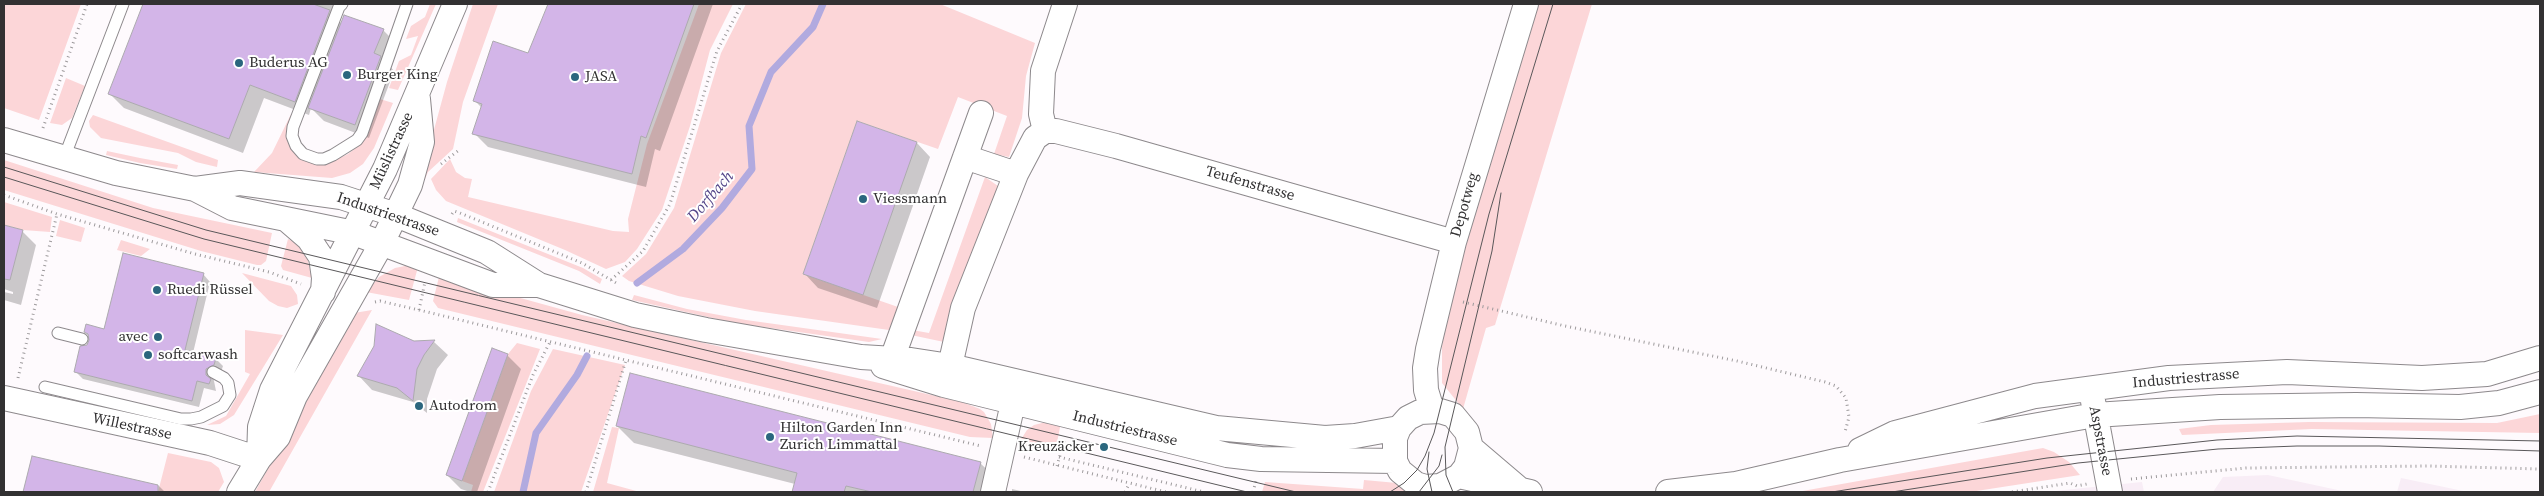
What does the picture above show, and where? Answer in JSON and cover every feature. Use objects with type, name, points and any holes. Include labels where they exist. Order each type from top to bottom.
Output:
[{"type":"street","name":"Müslistrasse","points":[[354,233],[418,96],[455,4]]},
{"type":"street","points":[[950,366],[964,308],[1016,174],[1030,146],[1043,132],[1041,114],[1043,71],[1065,4]]},
{"type":"street","name":"Depotweg","points":[[1432,410],[1426,390],[1425,368],[1441,297],[1454,242],[1526,4]]},
{"type":"street","name":"Müslistrasse","points":[[382,243],[410,184],[422,142],[418,96]]},
{"type":"street","points":[[892,359],[980,113]]},
{"type":"street","name":"Teufenstrasse","points":[[1043,132],[1056,131],[1116,146],[1454,242]]},
{"type":"street","name":"Industriestrasse","points":[[4,140],[116,173],[195,190],[232,208],[354,233],[493,284],[540,286],[635,314],[861,357],[950,366],[1216,428],[1325,438],[1355,436],[1399,428],[1414,415],[1432,410]]},
{"type":"street","points":[[965,157],[1016,174]]},
{"type":"street","name":"Industriestrasse","points":[[195,190],[240,183],[341,197],[396,216],[487,252],[540,286]]},
{"type":"street","points":[[259,459],[260,427],[272,390],[323,268],[316,248],[299,229],[283,218]]},
{"type":"street","points":[[314,291],[354,233]]},
{"type":"street","points":[[239,492],[259,459],[278,437],[295,396],[382,243]]},
{"type":"street","name":"Industriestrasse","points":[[861,357],[906,375],[1227,455],[1261,459],[1395,461]]},
{"type":"street","name":"Industriestrasse","points":[[1840,460],[1895,433],[2035,396],[2169,378],[2287,372],[2422,378],[2487,374],[2540,358]]},
{"type":"street","name":"Aspstrasse","points":[[2091,389],[2110,492]]},
{"type":"street","name":"Willestrasse","points":[[10,391],[210,443],[259,459]]},
{"type":"street","name":"Industriestrasse","points":[[1668,492],[1736,484],[1840,460],[2095,415],[2230,407],[2356,405],[2460,407],[2498,403],[2540,392]]},
{"type":"street","points":[[993,492],[1014,403]]},
{"type":"street","points":[[1399,428],[1395,438],[1395,461],[1408,479],[1425,487],[1440,486],[1458,476],[1466,467],[1471,448],[1467,432],[1453,415],[1432,410]]},
{"type":"street","points":[[1471,448],[1526,491]]},
{"type":"street","points":[[1458,476],[1526,491]]},
{"type":"lane","points":[[64,158],[123,4]]},
{"type":"lane","points":[[342,4],[339,7],[293,127],[292,136],[296,146],[303,154],[324,160],[357,140],[362,133],[407,4]]},
{"type":"lane","points":[[58,333],[82,340]]},
{"type":"lane","points":[[45,387],[181,419],[192,419],[201,417],[223,406],[230,395],[230,388],[224,378],[212,372]]},
{"type":"path","points":[[42,129],[87,4]]},
{"type":"path","points":[[592,302],[611,280],[643,251],[670,204],[718,51],[742,4]]},
{"type":"path","points":[[4,196],[57,214],[195,254],[269,272],[294,280],[314,291]]},
{"type":"path","points":[[454,211],[582,263],[615,283]]},
{"type":"path","points":[[10,391],[57,214]]},
{"type":"path","points":[[1441,297],[1479,304],[1565,326],[1737,361],[1836,386],[1846,398],[1849,417],[1840,460]]},
{"type":"path","points":[[367,304],[380,301],[989,448]]},
{"type":"path","points":[[488,492],[533,374],[550,342]]},
{"type":"path","points":[[586,492],[626,360]]},
{"type":"path","points":[[1015,455],[1166,492]]},
{"type":"path","points":[[1059,458],[1204,492]]},
{"type":"path","points":[[1080,463],[1082,458]]},
{"type":"path","points":[[2137,478],[2246,468],[2428,466],[2540,469]]},
{"type":"path","points":[[2012,492],[2070,483],[2077,486],[2085,484]]},
{"type":"path","points":[[1125,492],[1129,484]]},
{"type":"shaded area","points":[[4,4],[81,4],[39,120],[4,108]]},
{"type":"shaded area","points":[[430,4],[436,4],[398,90],[389,88],[399,61],[411,55],[418,36],[406,39],[411,26],[425,17]]},
{"type":"shaded area","points":[[473,4],[498,4],[463,102],[453,149],[423,179],[423,170],[447,82]]},
{"type":"shaded area","points":[[699,4],[733,4],[710,50],[690,126],[662,210],[637,249],[625,262],[606,269],[446,201],[436,190],[431,179],[450,159],[456,172],[465,178],[472,179],[468,197],[613,231],[629,232],[628,219],[647,144]]},
{"type":"shaded area","points":[[746,4],[940,4],[1035,43],[1026,76],[1022,118],[1009,157],[994,154],[1007,116],[958,97],[938,149],[857,121],[803,274],[898,307],[889,330],[755,311],[678,296],[629,281],[622,276],[646,254],[674,208],[721,53]]},
{"type":"shaded area","points":[[1536,4],[1592,4],[1495,325],[1486,328],[1463,409],[1442,383],[1442,347],[1446,321],[1457,271]]},
{"type":"shaded area","points":[[66,78],[85,86],[72,118],[62,125],[50,123]]},
{"type":"shaded area","points":[[380,99],[393,103],[374,148],[363,164],[350,173],[332,178],[254,172],[272,153],[291,114],[288,129],[291,148],[298,157],[317,165],[324,165],[348,154],[363,142]]},
{"type":"shaded area","points":[[93,115],[218,160],[217,167],[196,162],[178,153],[101,138],[90,127],[89,121]]},
{"type":"shaded area","points":[[107,151],[178,165],[177,169],[140,163],[106,155]]},
{"type":"shaded area","points":[[4,160],[153,208],[272,233],[266,261],[261,265],[257,265],[201,251],[4,190]]},
{"type":"shaded area","points":[[985,177],[998,186],[944,342],[911,335],[912,330],[929,333]]},
{"type":"shaded area","points":[[4,202],[52,217],[50,232],[23,230],[4,225]]},
{"type":"shaded area","points":[[458,218],[583,268],[602,279],[600,284],[579,271],[457,222]]},
{"type":"shaded area","points":[[60,220],[85,228],[81,242],[56,236]]},
{"type":"shaded area","points":[[288,239],[296,243],[307,257],[312,278],[283,270],[281,266]]},
{"type":"shaded area","points":[[121,240],[150,249],[141,256],[117,250]]},
{"type":"shaded area","points":[[405,266],[418,267],[409,300],[366,292],[379,277],[395,268]]},
{"type":"shaded area","points":[[242,273],[291,286],[297,295],[298,304],[287,308],[278,306],[269,301]]},
{"type":"shaded area","points":[[440,273],[477,286],[582,315],[962,402],[984,412],[991,424],[993,438],[970,437],[438,308],[433,301]]},
{"type":"shaded area","points":[[634,295],[687,309],[746,320],[882,339],[869,342],[735,323],[632,300]]},
{"type":"shaded area","points":[[372,310],[269,492],[255,492],[354,313]]},
{"type":"shaded area","points":[[245,330],[283,335],[234,415],[220,424],[207,425],[226,416],[250,374],[245,372]]},
{"type":"shaded area","points":[[517,343],[540,349],[483,492],[471,492],[473,485],[462,481],[508,354]]},
{"type":"shaded area","points":[[553,349],[625,365],[581,492],[494,492],[531,391]]},
{"type":"shaded area","points":[[2540,414],[2540,433],[2312,429],[2182,435],[2179,429],[2211,425],[2309,422],[2497,423]]},
{"type":"shaded area","points":[[1050,421],[1061,422],[1055,453],[1018,444],[1027,430],[1034,425]]},
{"type":"shaded area","points":[[612,427],[619,428],[607,483],[640,492],[593,492]]},
{"type":"shaded area","points":[[2043,448],[2054,452],[2069,462],[2080,475],[1970,492],[1797,492]]},
{"type":"shaded area","points":[[168,453],[211,462],[219,468],[224,482],[218,492],[158,492]]},
{"type":"shaded area","points":[[2268,475],[2347,492],[2213,492],[2223,477]]},
{"type":"shaded area","points":[[2401,478],[2468,492],[2397,492]]},
{"type":"shaded area","points":[[1364,480],[1397,483],[1414,492],[1262,492],[1265,482],[1363,489]]},
{"type":"shaded area","points":[[2142,482],[2144,492],[2048,492],[2064,490]]},
{"type":"building","name":"Buderus AG","points":[[143,4],[313,4],[330,10],[295,102],[250,85],[229,139],[108,94]]},
{"type":"building","name":"JASA","points":[[548,4],[694,4],[646,138],[641,136],[632,174],[472,134],[482,104],[473,101],[493,41],[528,53]]},
{"type":"building","name":"Burger King","points":[[344,15],[384,29],[374,53],[381,56],[355,125],[308,108]]},
{"type":"building","name":"Viessmann","points":[[857,121],[917,142],[863,295],[803,274]]},
{"type":"building","points":[[4,225],[23,230],[10,280],[4,279]]},
{"type":"building","points":[[123,253],[204,273],[185,350],[216,358],[214,365],[206,369],[206,375],[211,379],[209,384],[197,381],[192,401],[74,372],[80,346],[87,345],[89,340],[88,334],[84,332],[86,324],[104,329]]},
{"type":"building","points":[[376,324],[414,341],[435,340],[417,369],[413,401],[397,388],[357,376],[374,346]]},
{"type":"building","points":[[492,348],[508,354],[462,481],[446,475]]},
{"type":"building","name":"Hilton Garden Inn Zurich Limmattal","points":[[630,373],[981,462],[973,492],[872,492],[846,486],[844,492],[792,492],[797,473],[616,426]]},
{"type":"building","points":[[32,456],[158,485],[158,492],[23,492]]},
{"type":"waterway","name":"Dorfbach","points":[[637,283],[683,249],[722,208],[752,169],[749,126],[771,72],[813,27],[823,4]]},
{"type":"waterway","name":"Dorfbach","points":[[523,492],[536,433],[577,375],[587,356]]},
{"type":"tram line","points":[[1390,492],[1404,483],[1417,470],[1434,433],[1489,214],[1553,4]]},
{"type":"tram line","points":[[4,167],[206,230],[1296,492]]},
{"type":"tram line","points":[[4,177],[204,239],[1247,492]]},
{"type":"tram line","points":[[1453,492],[1446,475],[1445,447],[1492,251],[1501,193]]},
{"type":"tram line","points":[[1832,492],[2047,458],[2217,440],[2297,436],[2540,441]]},
{"type":"tram line","points":[[1892,492],[2078,463],[2218,449],[2297,446],[2379,446],[2540,451]]},
{"type":"tram line","points":[[1429,452],[1427,469],[1432,492]]},
{"type":"tram line","points":[[1419,492],[1439,466],[1442,455]]},
{"type":"place","name":"Buderus AG","points":[[239,63]]},
{"type":"place","name":"Burger King","points":[[347,75]]},
{"type":"place","name":"JASA","points":[[575,77]]},
{"type":"place","name":"Viessmann","points":[[863,199]]},
{"type":"place","name":"Ruedi Rüssel","points":[[157,290]]},
{"type":"place","name":"avec","points":[[158,337]]},
{"type":"place","name":"softcarwash","points":[[148,355]]},
{"type":"place","name":"Autodrom","points":[[419,406]]},
{"type":"place","name":"Hilton Garden Inn Zurich Limmattal","points":[[770,437]]},
{"type":"place","name":"Kreuzäcker","points":[[1104,447]]}]
